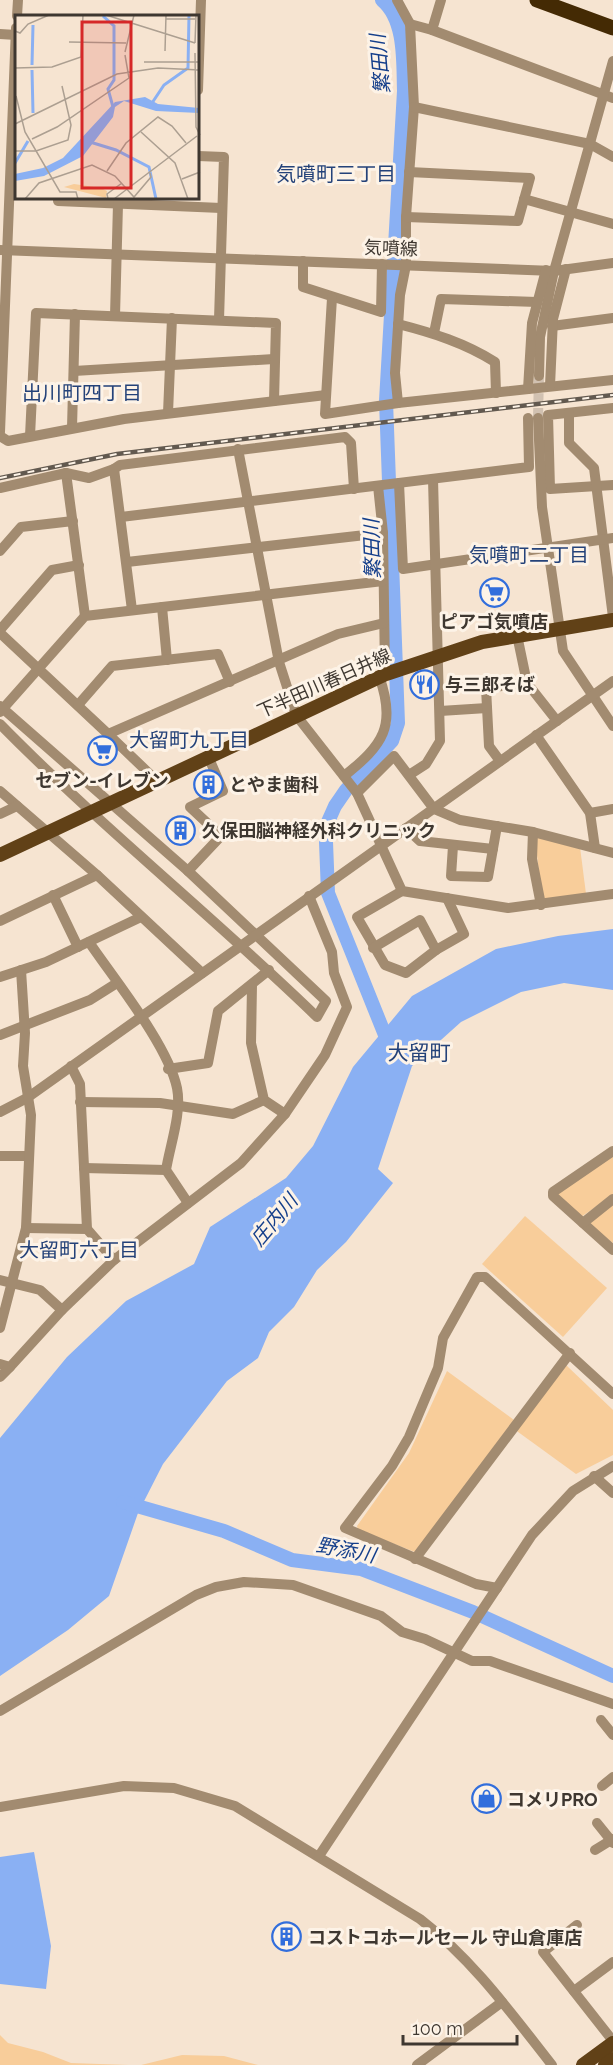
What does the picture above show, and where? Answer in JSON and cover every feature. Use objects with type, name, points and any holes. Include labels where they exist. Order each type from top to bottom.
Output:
[{"type":"highway","points":[[537,0],[613,28]]},
{"type":"highway","points":[[561,0],[613,19]]},
{"type":"main road","name":"下半田川春日井線","points":[[0,855],[383,674],[438,655],[518,635],[613,618]]},
{"type":"main road","points":[[583,2065],[613,2042]]},
{"type":"main road","points":[[605,2065],[613,2059]]},
{"type":"street","points":[[17,15],[18,0]]},
{"type":"street","points":[[200,30],[201,0]]},
{"type":"street","points":[[397,0],[410,24],[414,107],[405,217],[406,265],[398,324],[395,373],[398,403]]},
{"type":"street","points":[[432,30],[441,0]]},
{"type":"street","points":[[410,24],[608,95]]},
{"type":"street","points":[[0,432],[4,250],[15,52]]},
{"type":"street","points":[[528,389],[529,356],[537,302],[571,212],[590,144],[608,95],[613,61]]},
{"type":"street","points":[[414,107],[590,144],[613,157]]},
{"type":"street","points":[[200,156],[224,157],[219,320]]},
{"type":"street","points":[[405,217],[518,221],[530,178],[409,172]]},
{"type":"street","points":[[524,199],[613,224]]},
{"type":"street","points":[[58,200],[221,208]]},
{"type":"street","points":[[115,316],[118,204]]},
{"type":"street","name":"気噴線","points":[[4,250],[550,270],[613,263]]},
{"type":"street","points":[[303,261],[303,287],[381,312],[382,264]]},
{"type":"street","points":[[550,386],[552,326],[566,269]]},
{"type":"street","points":[[539,376],[540,337],[550,270]]},
{"type":"street","points":[[332,298],[325,414],[398,403],[613,380]]},
{"type":"street","points":[[434,333],[441,299],[537,302]]},
{"type":"street","points":[[30,436],[36,313],[276,323],[274,401]]},
{"type":"street","points":[[72,428],[75,314]]},
{"type":"street","points":[[168,413],[171,318]]},
{"type":"street","points":[[552,326],[613,318]]},
{"type":"street","points":[[398,324],[434,333],[474,349],[495,362],[496,393]]},
{"type":"street","points":[[74,371],[274,359]]},
{"type":"street","points":[[0,436],[8,441],[168,413],[326,395]]},
{"type":"street","points":[[538,417],[613,408]]},
{"type":"street","points":[[569,413],[569,443],[594,468],[608,539],[613,618]]},
{"type":"street","points":[[121,517],[529,466],[538,417]]},
{"type":"street","points":[[538,417],[550,489],[613,485]]},
{"type":"street","points":[[538,417],[539,472],[547,549],[563,651],[613,726]]},
{"type":"street","points":[[0,488],[66,473],[89,478],[120,465],[345,437],[351,443],[354,489]]},
{"type":"street","points":[[238,449],[279,662],[296,715],[357,793],[402,891]]},
{"type":"street","points":[[114,469],[132,610]]},
{"type":"street","points":[[66,473],[85,615]]},
{"type":"street","points":[[409,776],[426,764],[440,741],[433,479]]},
{"type":"street","points":[[399,484],[403,569],[608,539]]},
{"type":"street","points":[[344,776],[366,758],[383,738],[388,721],[383,674],[383,533],[379,486]]},
{"type":"street","points":[[0,551],[21,527],[73,520]]},
{"type":"street","points":[[127,562],[383,533]]},
{"type":"street","points":[[79,566],[52,570],[0,632],[156,780]]},
{"type":"street","points":[[0,724],[90,811],[241,944],[317,1017],[326,1001],[188,871],[1,709],[85,615],[383,581]]},
{"type":"street","points":[[162,606],[167,660]]},
{"type":"street","points":[[108,734],[279,662],[338,634],[384,623]]},
{"type":"street","points":[[518,635],[527,683],[557,721]]},
{"type":"street","points":[[78,705],[112,666],[218,654],[230,682]]},
{"type":"street","points":[[0,1112],[27,1098],[254,934],[613,681]]},
{"type":"street","points":[[500,761],[489,746],[486,688],[527,683]]},
{"type":"street","points":[[440,711],[487,708]]},
{"type":"street","points":[[0,743],[9,733]]},
{"type":"street","points":[[536,735],[590,813],[595,848]]},
{"type":"street","points":[[188,871],[221,836],[190,807],[223,791],[208,756]]},
{"type":"street","points":[[357,793],[394,756],[434,809],[460,820],[533,832],[613,853]]},
{"type":"street","points":[[0,791],[97,874],[202,973]]},
{"type":"street","points":[[0,814],[17,806]]},
{"type":"street","points":[[590,813],[613,809]]},
{"type":"street","points":[[453,846],[451,876],[488,877],[498,826]]},
{"type":"street","points":[[405,828],[420,841],[493,849]]},
{"type":"street","points":[[533,832],[532,859],[541,905]]},
{"type":"street","points":[[0,921],[97,874]]},
{"type":"street","points":[[447,898],[464,934],[436,950],[406,973],[385,965],[357,917],[402,891],[447,898],[508,908],[613,894]]},
{"type":"street","points":[[53,895],[78,947]]},
{"type":"street","points":[[0,1377],[5,1366],[114,1260],[241,1163],[285,1114],[326,1055],[347,1007],[334,973],[332,952],[309,895]]},
{"type":"street","points":[[0,977],[78,947],[141,917]]},
{"type":"street","points":[[373,948],[420,921],[436,950]]},
{"type":"street","points":[[89,942],[154,1037],[177,1087],[177,1106],[166,1170],[188,1203]]},
{"type":"street","points":[[0,1328],[26,1228],[31,1114],[23,1066],[24,1026],[21,970]]},
{"type":"street","points":[[168,1069],[208,1063],[218,1011],[269,970]]},
{"type":"street","points":[[0,1035],[90,1000],[117,983]]},
{"type":"street","points":[[252,985],[251,1043],[264,1100],[285,1114]]},
{"type":"street","points":[[71,1066],[80,1084],[87,1229],[114,1260]]},
{"type":"street","points":[[80,1102],[177,1106],[233,1114],[264,1100]]},
{"type":"street","points":[[613,1151],[553,1192],[553,1196],[613,1250]]},
{"type":"street","points":[[0,1156],[29,1156]]},
{"type":"street","points":[[84,1168],[166,1170]]},
{"type":"street","points":[[583,1222],[613,1199]]},
{"type":"street","points":[[26,1228],[87,1229]]},
{"type":"street","points":[[497,1588],[476,1584],[345,1528],[392,1466],[409,1437],[438,1368],[443,1338],[477,1277],[485,1277],[613,1394]]},
{"type":"street","points":[[0,1280],[40,1290],[62,1310]]},
{"type":"street","points":[[415,1559],[570,1353]]},
{"type":"street","points":[[319,1856],[532,1535],[557,1506],[594,1476],[613,1466]]},
{"type":"street","points":[[594,1476],[613,1493]]},
{"type":"street","points":[[0,1711],[196,1595],[216,1587],[244,1582],[292,1585],[381,1616],[402,1632],[457,1648],[472,1661],[490,1661],[613,1704]]},
{"type":"street","points":[[601,1720],[613,1736]]},
{"type":"street","points":[[602,1786],[613,1777]]},
{"type":"street","points":[[0,1807],[124,1786],[174,1788],[235,1806],[420,1919],[449,1941],[469,1961],[552,2065]]},
{"type":"street","points":[[595,1850],[612,1840],[597,1823]]},
{"type":"street","points":[[577,1924],[543,1952],[613,2042]]},
{"type":"street","points":[[574,1991],[613,1962]]},
{"type":"street","points":[[417,2065],[502,2002]]},
{"type":"shaded area","points":[[538,836],[580,847],[586,894],[542,899],[535,838]]},
{"type":"shaded area","points":[[613,1155],[613,1195],[581,1217],[555,1194]]},
{"type":"shaded area","points":[[613,1204],[613,1243],[588,1224]]},
{"type":"shaded area","points":[[525,1216],[607,1288],[563,1337],[482,1264]]},
{"type":"shaded area","points":[[566,1365],[613,1410],[613,1455],[576,1474],[514,1429]]},
{"type":"shaded area","points":[[447,1371],[514,1420],[415,1552],[358,1530],[357,1526],[409,1453]]},
{"type":"shaded area","points":[[0,2035],[8,2043],[43,2052],[71,2063],[129,2065],[0,2065]]},
{"type":"shaded area","points":[[182,2055],[224,2056],[258,2065],[141,2065]]},
{"type":"water","name":"庄内川","points":[[613,929],[613,990],[564,983],[521,992],[461,1022],[412,1066],[378,1169],[393,1183],[346,1242],[317,1270],[294,1307],[269,1332],[258,1358],[227,1381],[163,1464],[138,1513],[109,1596],[68,1630],[0,1676],[0,1438],[67,1357],[126,1301],[194,1264],[210,1227],[286,1178],[313,1146],[353,1067],[412,996],[496,949],[558,936]]},
{"type":"water","points":[[34,1852],[51,1946],[46,1989],[0,1984],[0,1857]]},
{"type":"waterway","name":"繁田川","points":[[382,0],[390,9],[399,30],[404,68],[386,401],[398,723],[392,741],[346,790],[335,806],[327,824],[326,842],[328,893],[389,1045]]},
{"type":"waterway","name":"野添川","points":[[123,1502],[224,1531],[292,1560],[361,1569],[473,1612],[613,1676]]},
{"type":"tunnel","points":[[538,418],[539,376]]},
{"type":"railway","points":[[0,478],[117,454],[613,395]]},
{"type":"place","name":"ピアゴ気噴店","points":[[494,592]]},
{"type":"place","name":"与三郎そば","points":[[424,684]]},
{"type":"place","name":"セブン-イレブン","points":[[102,751]]},
{"type":"place","name":"とやま歯科","points":[[208,784]]},
{"type":"place","name":"久保田脳神経外科クリニック","points":[[181,830]]},
{"type":"place","name":"コメリPRO","points":[[486,1799]]},
{"type":"place","name":"コストコホールセール 守山倉庫店","points":[[287,1937]]},
{"type":"district","name":"気噴町三丁目","points":[[336,174]]},
{"type":"district","name":"出川町四丁目","points":[[82,393]]},
{"type":"district","name":"気噴町二丁目","points":[[529,555]]},
{"type":"district","name":"大留町九丁目","points":[[189,740]]},
{"type":"district","name":"大留町","points":[[419,1052]]},
{"type":"district","name":"大留町六丁目","points":[[79,1250]]}]
